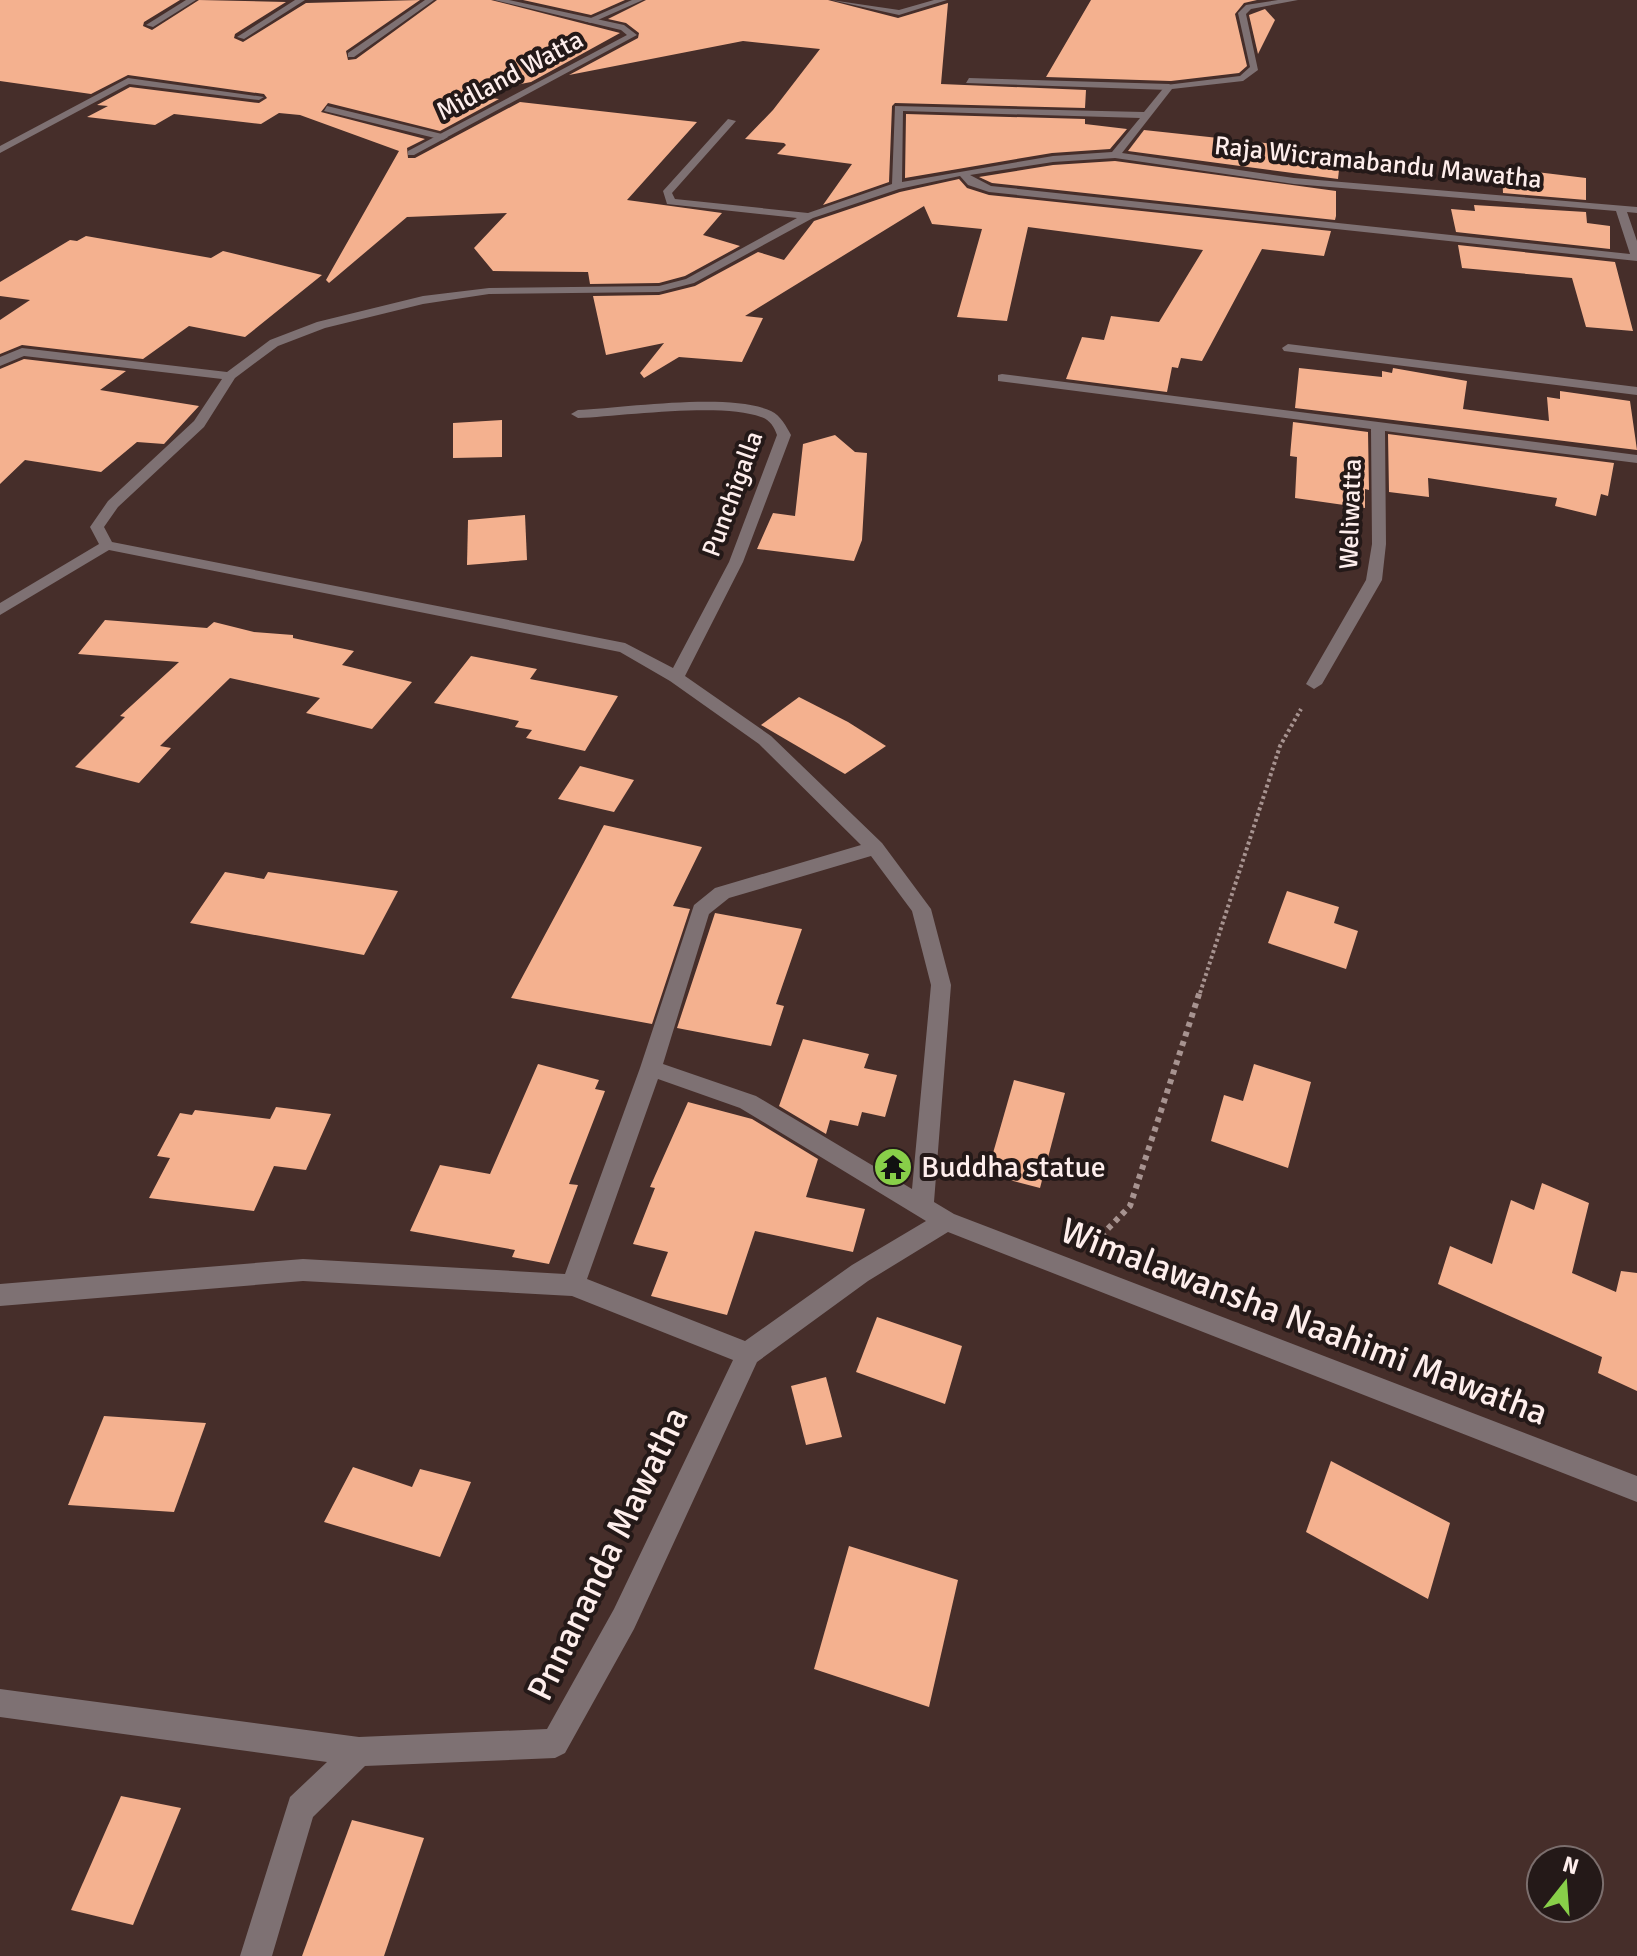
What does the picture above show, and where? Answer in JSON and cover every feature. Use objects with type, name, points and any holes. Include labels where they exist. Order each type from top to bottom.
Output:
[{"type":"street","points":[[150,25],[192,0]]},
{"type":"street","points":[[241,37],[301,0]]},
{"type":"street","points":[[351,55],[430,0]]},
{"type":"street","name":"Midland Watta","points":[[411,153],[633,35],[624,28],[498,0]]},
{"type":"street","points":[[588,21],[639,0]]},
{"type":"street","points":[[835,0],[899,13],[943,0]]},
{"type":"street","points":[[969,81],[1169,87],[1243,78],[1255,68],[1242,13],[1249,7],[1294,0]]},
{"type":"street","points":[[0,150],[128,81],[259,97]]},
{"type":"street","points":[[1115,155],[1143,115],[1169,87]]},
{"type":"street","points":[[897,186],[898,108],[905,105],[1143,115]]},
{"type":"street","points":[[327,109],[443,137]]},
{"type":"street","points":[[731,121],[667,193],[671,202],[809,216]]},
{"type":"street","name":"Raja Wicramabandu Mawatha","points":[[809,216],[897,186],[962,173],[1053,159],[1115,155],[1294,181],[1637,210]]},
{"type":"street","points":[[962,173],[972,183],[989,189],[1637,258],[1620,208]]},
{"type":"street","points":[[107,545],[97,527],[113,504],[199,424],[230,376],[274,343],[321,325],[423,300],[489,291],[659,289],[690,281],[809,216]]},
{"type":"street","points":[[1288,348],[1637,391]]},
{"type":"street","points":[[0,362],[22,352],[230,376]]},
{"type":"street","points":[[1002,378],[1637,459]]},
{"type":"street","name":"Punchigalla","points":[[578,414],[730,409],[767,414],[779,423],[784,435],[736,562],[676,677]]},
{"type":"street","name":"Weliwatta","points":[[1314,684],[1374,580],[1379,544],[1378,426]]},
{"type":"street","points":[[0,610],[107,545],[625,648],[676,677],[765,740],[875,848],[921,909],[941,985],[922,1208]]},
{"type":"street","points":[[573,1285],[651,1068],[701,910],[722,893],[875,848]]},
{"type":"street","name":"Wimalawansha Naahimi Mawatha","points":[[651,1068],[748,1102],[946,1221],[1637,1489]]},
{"type":"street","points":[[0,1295],[303,1270],[573,1285],[748,1354],[860,1273],[946,1221]]},
{"type":"street","name":"Pnnananda Mawatha","points":[[359,1752],[555,1743],[624,1619],[748,1354]]},
{"type":"street","points":[[0,1703],[359,1752]]},
{"type":"street","points":[[256,1956],[301,1808],[359,1752]]},
{"type":"path","points":[[1069,1270],[1130,1206],[1280,746],[1314,684]]},
{"type":"building","points":[[0,0],[180,0],[144,22],[143,26],[152,30],[199,0],[286,2],[235,34],[234,38],[243,42],[306,3],[420,0],[346,51],[348,60],[356,59],[437,0],[491,0],[620,33],[531,82],[464,95],[499,99],[440,131],[328,103],[321,112],[425,139],[407,148],[408,158],[415,158],[520,102],[697,122],[627,200],[722,213],[703,235],[740,246],[685,276],[659,283],[590,284],[588,272],[493,271],[474,248],[507,213],[407,217],[329,283],[326,280],[399,151],[300,115],[279,113],[261,124],[174,114],[155,125],[87,117],[108,106],[97,105],[130,87],[259,103],[267,98],[264,94],[128,75],[91,94],[0,81]]},
{"type":"building","points":[[523,0],[625,0],[591,15]]},
{"type":"building","points":[[646,0],[828,0],[898,18],[948,3],[941,84],[1086,90],[1085,108],[895,103],[892,106],[889,182],[823,205],[852,164],[777,154],[786,145],[784,143],[745,139],[773,110],[820,49],[743,41],[569,75],[638,38],[639,33],[626,23],[608,19]]},
{"type":"building","points":[[1091,0],[1257,0],[1244,3],[1235,14],[1247,66],[1239,73],[1171,81],[1046,77]]},
{"type":"building","points":[[1265,9],[1275,20],[1258,54],[1249,15]]},
{"type":"building","points":[[906,114],[1085,119],[1085,124],[1127,129],[1110,149],[1052,153],[905,178]]},
{"type":"building","points":[[1144,130],[1341,151],[1338,179],[1128,151]]},
{"type":"building","points":[[1115,161],[1336,191],[1335,220],[992,183],[979,177],[1053,165]]},
{"type":"building","points":[[1502,168],[1586,178],[1586,200],[1503,193]]},
{"type":"building","points":[[959,179],[967,188],[989,195],[1331,231],[1324,256],[1262,249],[1202,361],[1181,358],[1178,368],[1172,367],[1167,392],[1066,379],[1082,337],[1104,340],[1111,316],[1159,322],[1203,250],[1028,227],[1007,321],[957,317],[982,229],[932,224],[924,206],[745,316],[763,318],[742,362],[679,357],[644,378],[640,373],[664,343],[606,355],[593,296],[659,295],[695,286],[758,252],[784,260],[814,221],[900,192]]},
{"type":"building","points":[[1474,205],[1586,212],[1587,223],[1610,226],[1610,249],[1456,232],[1451,209],[1475,211]]},
{"type":"building","points":[[86,236],[211,258],[223,251],[322,275],[245,337],[189,326],[143,359],[22,345],[0,354],[0,320],[30,300],[0,296],[0,282],[70,240],[77,241]]},
{"type":"building","points":[[1458,245],[1615,262],[1633,331],[1586,327],[1572,278],[1462,268]]},
{"type":"building","points":[[24,359],[126,371],[100,390],[199,406],[164,444],[137,442],[101,472],[25,460],[0,484],[0,369]]},
{"type":"building","points":[[1299,368],[1382,377],[1382,371],[1392,373],[1393,368],[1467,381],[1463,409],[1549,421],[1547,397],[1560,399],[1560,391],[1630,401],[1637,450],[1295,408]]},
{"type":"building","points":[[502,420],[502,457],[453,458],[453,423]]},
{"type":"building","points":[[1293,422],[1368,432],[1369,490],[1365,489],[1365,508],[1295,498],[1297,457],[1290,456]]},
{"type":"building","points":[[1388,434],[1614,463],[1608,496],[1601,494],[1596,516],[1555,506],[1557,498],[1428,478],[1429,497],[1389,492]]},
{"type":"building","points":[[835,435],[855,452],[867,453],[862,540],[854,561],[757,549],[773,513],[795,516],[803,444]]},
{"type":"building","points":[[525,515],[527,560],[467,565],[468,520]]},
{"type":"building","points":[[105,620],[207,628],[214,622],[254,632],[293,635],[293,638],[354,651],[342,665],[412,682],[372,729],[306,713],[320,698],[230,678],[160,746],[171,748],[139,783],[75,767],[125,717],[120,716],[179,662],[78,654]]},
{"type":"building","points":[[471,656],[537,669],[530,679],[618,696],[585,751],[526,738],[532,730],[515,727],[519,721],[434,703]]},
{"type":"building","points":[[799,697],[886,746],[845,774],[761,725]]},
{"type":"building","points":[[580,766],[634,780],[614,812],[558,799]]},
{"type":"building","points":[[604,825],[702,847],[673,906],[690,909],[652,1024],[511,998]]},
{"type":"building","points":[[225,872],[264,879],[268,872],[398,891],[364,955],[190,923]]},
{"type":"building","points":[[1287,891],[1339,907],[1334,923],[1358,931],[1346,969],[1268,943]]},
{"type":"building","points":[[715,913],[802,929],[776,1004],[784,1006],[771,1046],[677,1028]]},
{"type":"building","points":[[803,1039],[869,1054],[864,1068],[897,1075],[885,1117],[862,1112],[858,1126],[830,1120],[826,1134],[779,1106]]},
{"type":"building","points":[[538,1064],[599,1080],[595,1089],[605,1091],[569,1184],[578,1185],[549,1264],[512,1257],[515,1250],[410,1231],[440,1165],[490,1174]]},
{"type":"building","points":[[1254,1064],[1311,1082],[1288,1168],[1211,1141],[1224,1095],[1243,1101]]},
{"type":"building","points":[[1014,1080],[1065,1093],[1040,1188],[987,1174]]},
{"type":"building","points":[[688,1102],[752,1119],[818,1159],[806,1197],[865,1209],[853,1252],[755,1231],[727,1315],[651,1296],[668,1252],[633,1244],[655,1188],[650,1187]]},
{"type":"building","points":[[276,1107],[331,1114],[306,1170],[274,1166],[254,1211],[149,1198],[170,1158],[157,1156],[180,1113],[192,1115],[195,1110],[270,1119]]},
{"type":"building","points":[[1542,1183],[1589,1203],[1572,1273],[1616,1292],[1621,1271],[1637,1273],[1637,1391],[1598,1373],[1602,1357],[1438,1284],[1450,1246],[1492,1264],[1511,1200],[1534,1210]]},
{"type":"building","points":[[877,1317],[962,1346],[945,1404],[856,1372]]},
{"type":"building","points":[[826,1377],[842,1437],[806,1445],[791,1386]]},
{"type":"building","points":[[104,1416],[206,1423],[174,1512],[68,1505]]},
{"type":"building","points":[[1331,1461],[1450,1523],[1428,1599],[1306,1532]]},
{"type":"building","points":[[353,1467],[412,1487],[420,1469],[471,1482],[440,1557],[324,1522]]},
{"type":"building","points":[[849,1546],[958,1580],[929,1707],[814,1669]]},
{"type":"building","points":[[121,1796],[181,1808],[133,1925],[71,1910]]},
{"type":"building","points":[[352,1820],[424,1838],[384,1956],[302,1956]]},
{"type":"place","name":"Buddha statue","points":[[893,1167]]}]
